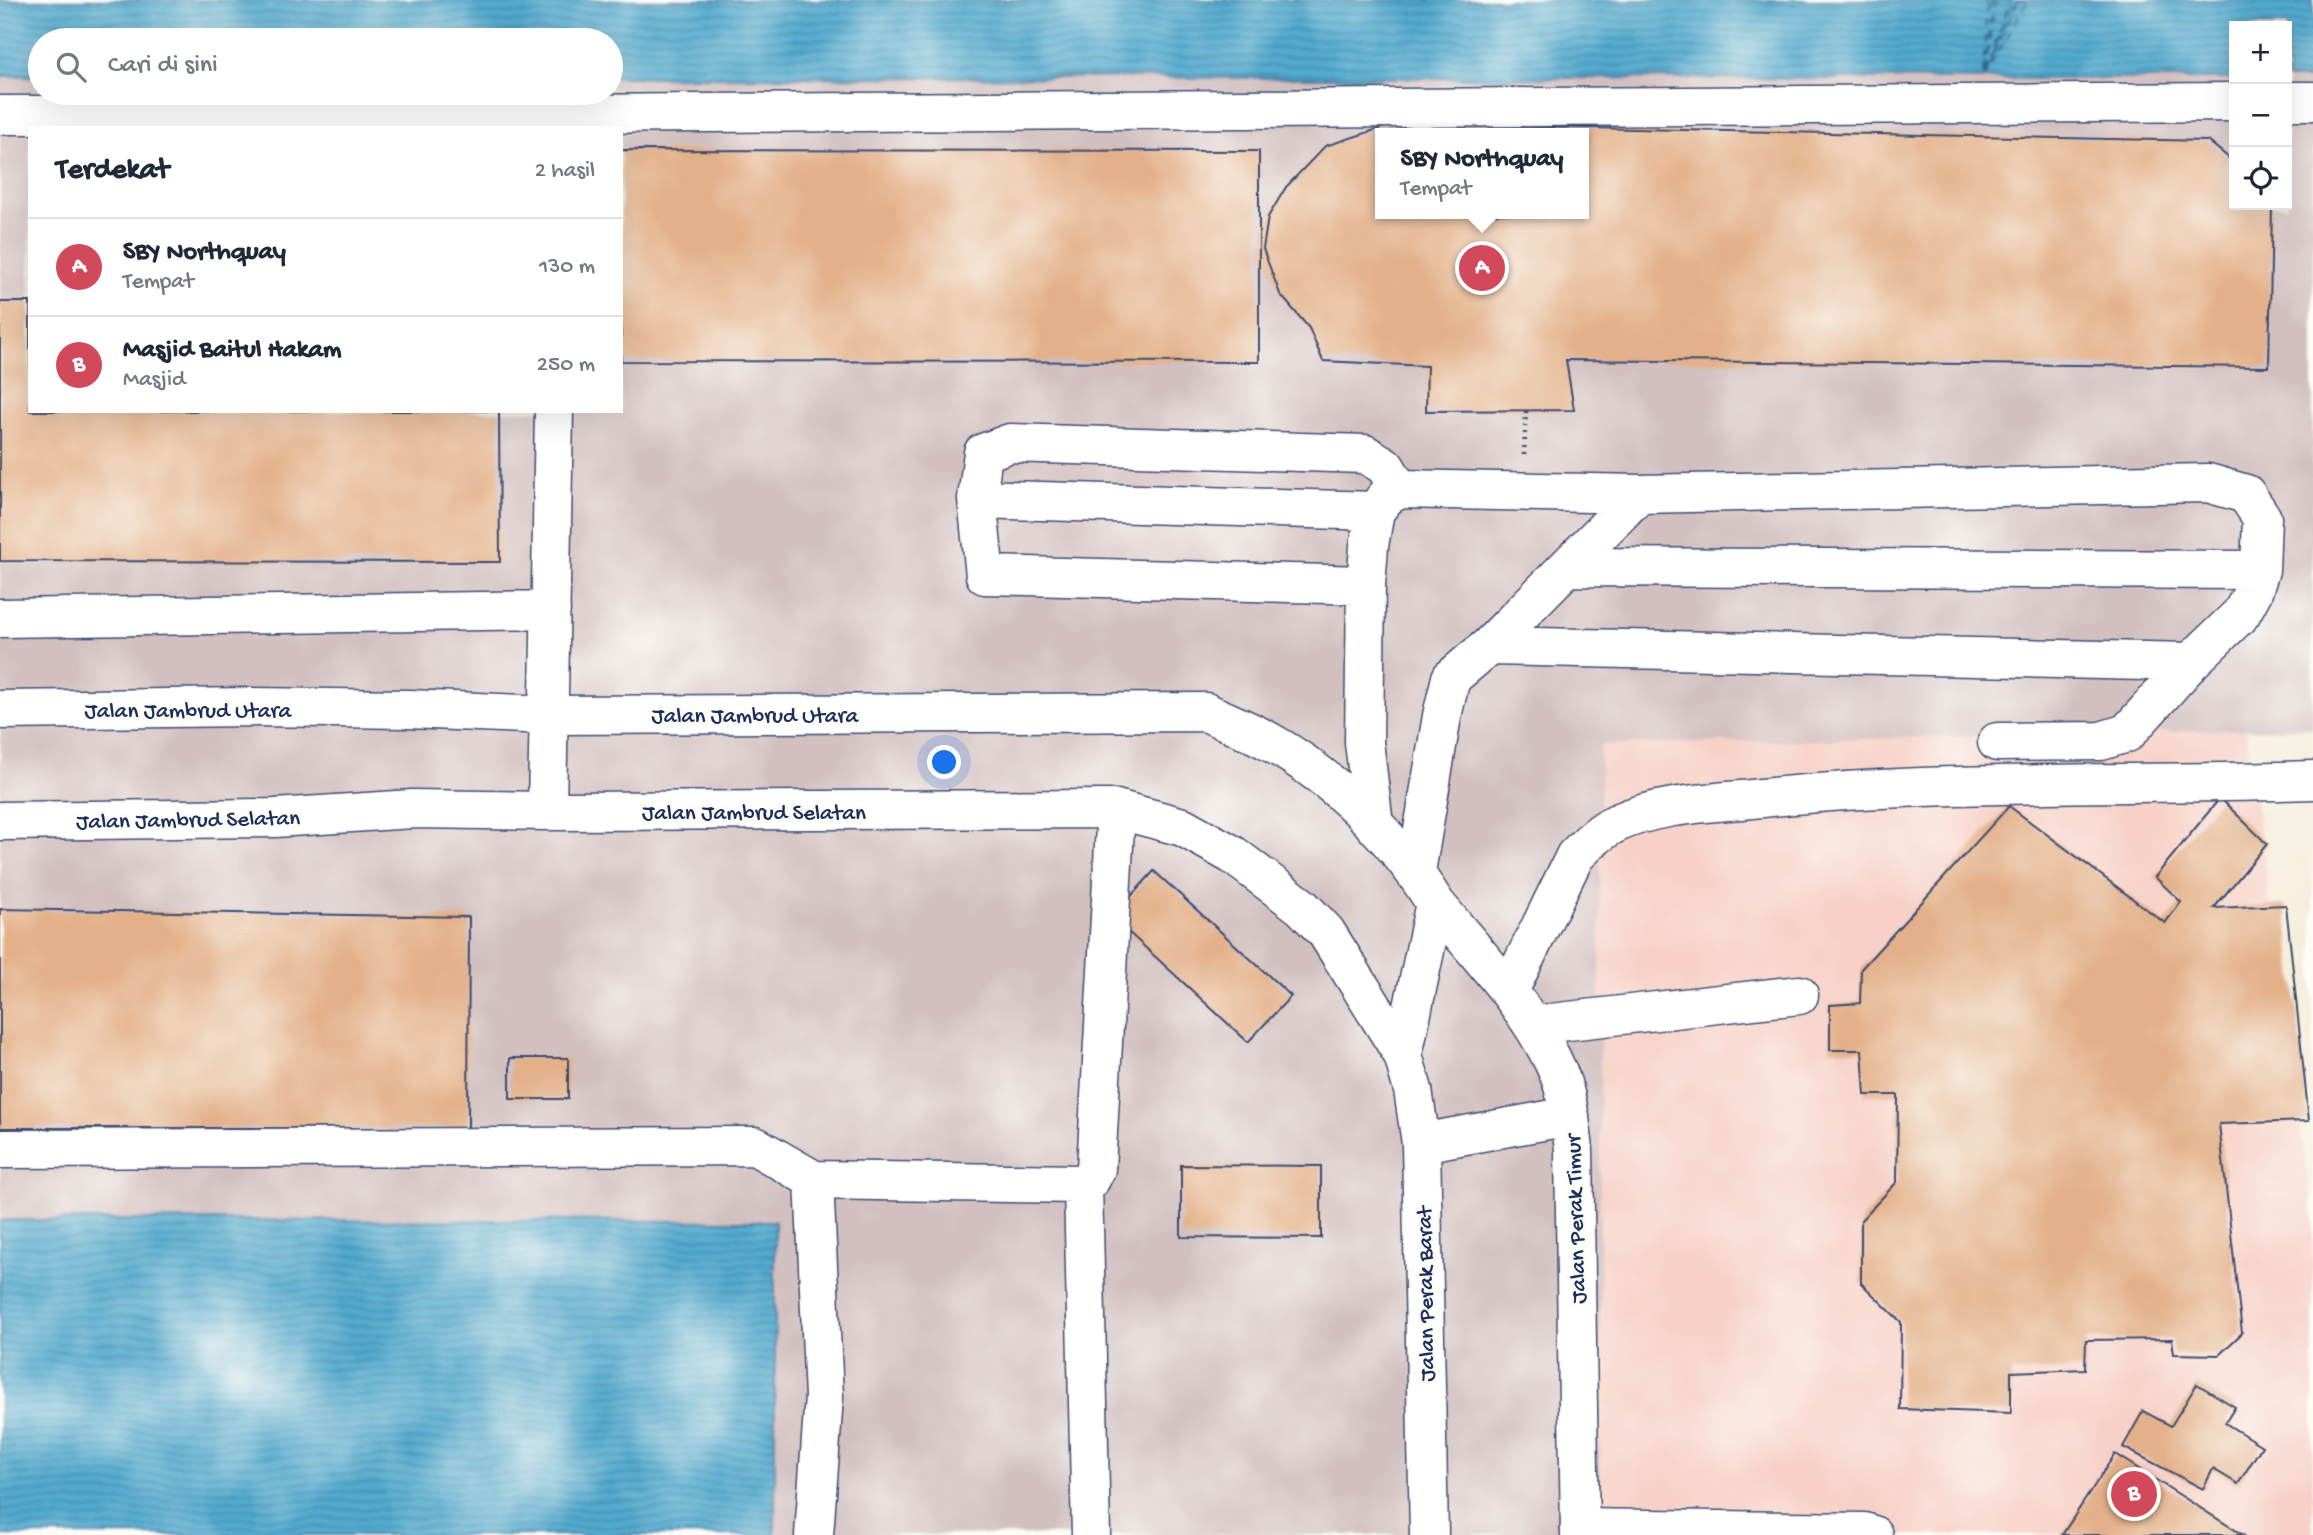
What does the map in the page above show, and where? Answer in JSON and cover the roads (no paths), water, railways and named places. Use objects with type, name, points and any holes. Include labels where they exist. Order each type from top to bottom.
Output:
[{"type":"main road","points":[[0,115],[567,121],[1983,91],[2229,102]]},
{"type":"main road","points":[[2292,101],[2313,101]]},
{"type":"main road","points":[[547,811],[554,413]]},
{"type":"main road","points":[[1366,585],[985,575],[978,499],[983,453],[1010,443],[1365,454],[1385,466],[1387,500],[1366,585],[1363,742],[1374,825]]},
{"type":"main road","points":[[978,499],[1387,500],[2208,483],[2246,494],[2262,517],[2260,569],[2253,592],[2241,614],[2191,662],[2139,722],[2127,733],[2101,741],[1997,742]]},
{"type":"main road","points":[[1403,1055],[1426,888],[1442,716],[1451,678],[1489,646],[1639,494]]},
{"type":"main road","points":[[1569,567],[2260,569]]},
{"type":"main road","points":[[0,618],[551,610]]},
{"type":"main road","points":[[1489,646],[2191,662]]},
{"type":"main road","name":"Jalan Jambrud Utara","points":[[0,710],[253,707],[409,709],[550,715],[1206,712],[1270,742],[1334,786],[1374,825],[1426,888]]},
{"type":"main road","points":[[1508,991],[1575,856],[1590,841],[1616,823],[1649,813],[1848,789],[2313,780]]},
{"type":"main road","name":"Jalan Jambrud Selatan","points":[[0,821],[275,818],[412,809],[1116,809],[1182,827],[1233,855],[1302,907],[1326,932],[1403,1055]]},
{"type":"main road","points":[[0,1149],[755,1146],[814,1180],[1083,1184],[1091,1179],[1096,1169],[1116,809]]},
{"type":"main road","name":"Jalan Perak Timur","points":[[1426,888],[1533,1026],[1558,1073],[1570,1116],[1574,1150],[1580,1532]]},
{"type":"main road","points":[[1533,1026],[1799,995]]},
{"type":"main road","name":"Jalan Perak Barat","points":[[1403,1055],[1413,1090],[1421,1143],[1429,1535]]},
{"type":"main road","points":[[1421,1143],[1570,1116]]},
{"type":"main road","points":[[814,1180],[824,1397],[814,1535]]},
{"type":"main road","points":[[1083,1184],[1091,1535]]},
{"type":"main road","points":[[1580,1532],[1864,1532],[1873,1535]]},
{"type":"water","points":[[0,0],[2313,0],[2313,79],[2292,79],[2292,21],[2229,21],[2229,79],[623,77],[623,28],[28,28],[28,76],[0,76]]},
{"type":"water","points":[[0,1220],[775,1221],[775,1535],[0,1535]]},
{"type":"place","name":"SBY Northquay","points":[[1482,268]]},
{"type":"place","name":"Masjid Baitul Hakam","points":[[2134,1494]]}]
